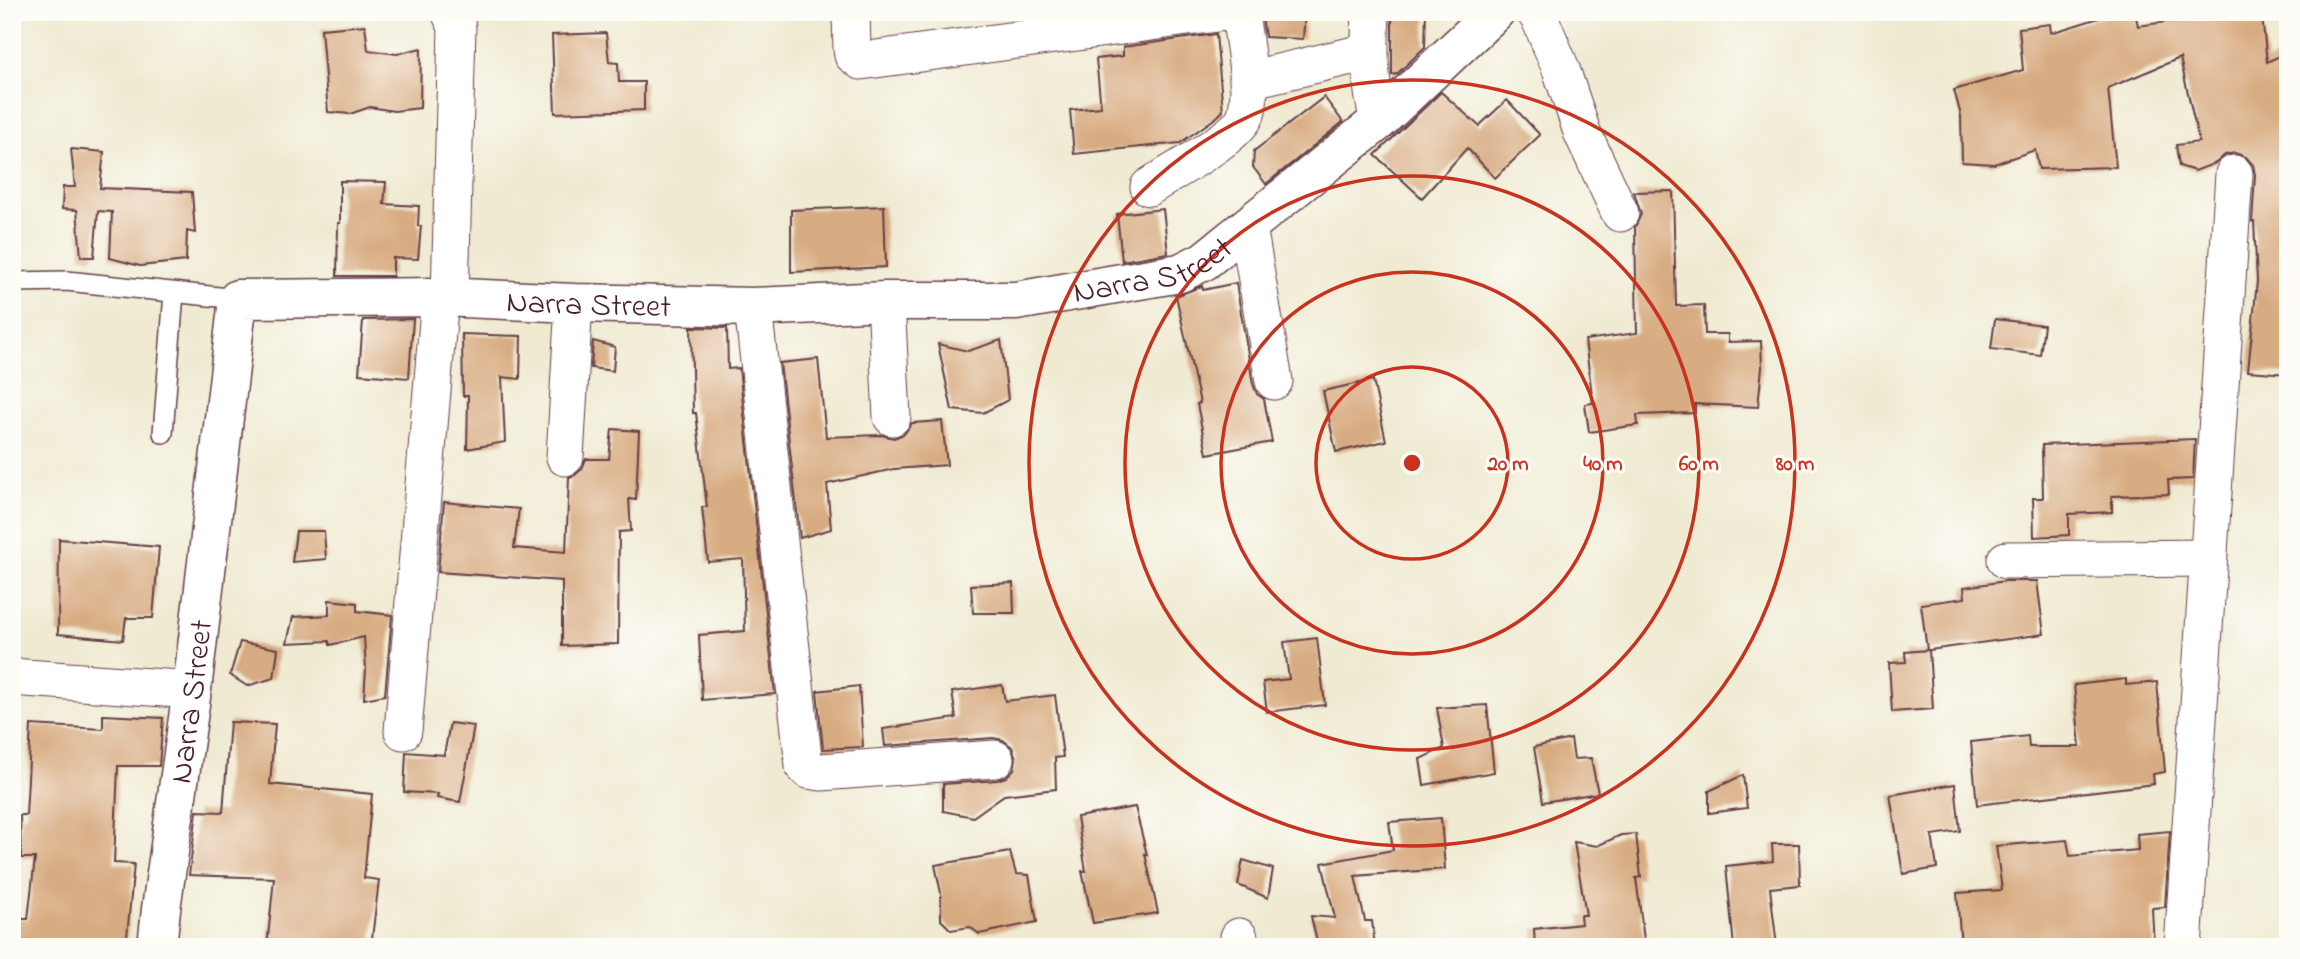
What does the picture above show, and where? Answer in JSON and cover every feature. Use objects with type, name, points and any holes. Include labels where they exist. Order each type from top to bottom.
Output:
[{"type":"street","points":[[403,731],[445,297],[457,27],[450,12]]},
{"type":"street","points":[[851,12],[853,55],[861,61],[1225,12]]},
{"type":"street","points":[[1149,187],[1231,134],[1246,116],[1248,80],[1240,12]]},
{"type":"street","points":[[1371,12],[1368,52],[1372,94],[1379,121]]},
{"type":"street","points":[[1535,12],[1561,69],[1582,132],[1620,214]]},
{"type":"street","name":"Narra Street","points":[[157,947],[192,690],[238,299],[445,297],[753,307],[886,301],[1016,301],[1180,273],[1204,261],[1379,121],[1494,13]]},
{"type":"street","points":[[1248,80],[1368,52]]},
{"type":"street","points":[[2183,947],[2234,174]]},
{"type":"street","points":[[1248,226],[1275,381]]},
{"type":"street","points":[[886,301],[892,417]]},
{"type":"street","points":[[565,457],[573,303]]},
{"type":"street","points":[[753,307],[804,765],[808,770],[821,772],[995,759]]},
{"type":"street","points":[[2006,561],[2208,558]]},
{"type":"street","points":[[12,677],[192,690]]},
{"type":"lane","points":[[12,282],[68,281],[238,299]]},
{"type":"lane","points":[[163,433],[174,293]]},
{"type":"building","points":[[1261,12],[1305,12],[1303,39],[1265,37]]},
{"type":"building","points":[[1392,12],[1426,12],[1425,47],[1397,74],[1392,75]]},
{"type":"building","points":[[2118,12],[2135,12],[2138,26],[2195,18],[2262,16],[2267,62],[2288,52],[2288,374],[2248,371],[2257,281],[2252,222],[2255,175],[2253,165],[2246,157],[2235,153],[2225,155],[2216,163],[2195,171],[2179,166],[2176,145],[2199,142],[2180,58],[2108,88],[2116,167],[2039,169],[2035,150],[1994,164],[1962,162],[1961,116],[1954,90],[2023,70],[2019,28],[2050,24],[2051,33]]},
{"type":"building","points":[[365,25],[368,50],[397,54],[421,48],[420,108],[394,111],[370,107],[350,114],[328,112],[321,29]]},
{"type":"building","points":[[606,33],[609,62],[618,63],[619,82],[644,82],[644,110],[555,113],[552,35]]},
{"type":"building","points":[[1216,34],[1223,111],[1217,117],[1180,143],[1074,154],[1070,110],[1101,107],[1096,59],[1123,56],[1123,47]]},
{"type":"building","points":[[1441,92],[1479,126],[1507,100],[1540,135],[1495,178],[1467,148],[1422,198],[1375,155]]},
{"type":"building","points":[[1324,97],[1343,122],[1266,184],[1253,167],[1254,151]]},
{"type":"building","points":[[71,149],[104,152],[100,188],[192,192],[195,233],[187,231],[186,261],[140,266],[110,258],[112,212],[98,211],[94,257],[81,257],[77,210],[62,209],[63,187],[75,187]]},
{"type":"building","points":[[340,181],[386,182],[384,204],[419,206],[418,226],[421,226],[418,259],[393,258],[393,276],[337,276]]},
{"type":"building","points":[[1673,191],[1676,306],[1704,305],[1705,334],[1728,334],[1728,342],[1761,341],[1762,367],[1758,407],[1695,404],[1695,413],[1637,415],[1638,425],[1589,432],[1585,404],[1593,403],[1585,340],[1637,333],[1635,227],[1641,214],[1634,192]]},
{"type":"building","points":[[884,206],[886,267],[791,272],[791,210]]},
{"type":"building","points":[[1163,209],[1168,253],[1122,261],[1117,214]]},
{"type":"building","points":[[1236,283],[1253,384],[1257,394],[1264,399],[1272,442],[1207,454],[1197,404],[1200,403],[1176,296],[1202,286],[1203,290]]},
{"type":"building","points":[[413,319],[409,378],[359,374],[363,320]]},
{"type":"building","points":[[1995,319],[2044,325],[2040,355],[1991,349]]},
{"type":"building","points":[[691,327],[727,328],[728,369],[739,368],[775,694],[702,700],[699,635],[745,631],[743,559],[708,562],[702,507],[707,507],[696,413],[693,413]]},
{"type":"building","points":[[462,334],[521,336],[520,379],[502,377],[505,442],[467,449],[468,396],[463,396]]},
{"type":"building","points":[[1001,340],[1008,400],[983,413],[952,410],[938,344],[968,351]]},
{"type":"building","points":[[593,341],[615,347],[613,371],[591,368]]},
{"type":"building","points":[[818,359],[826,437],[881,435],[894,438],[904,434],[912,423],[942,421],[947,465],[894,469],[827,484],[831,529],[800,538],[780,363]]},
{"type":"building","points":[[1373,380],[1386,441],[1336,452],[1323,391]]},
{"type":"building","points":[[612,429],[639,431],[636,500],[629,499],[631,531],[619,532],[618,644],[562,646],[562,581],[438,572],[444,502],[519,509],[514,548],[566,552],[569,477],[582,469],[586,459],[609,459]]},
{"type":"building","points":[[2195,439],[2193,479],[2168,480],[2169,494],[2112,496],[2112,512],[2069,514],[2069,535],[2034,537],[2033,498],[2043,498],[2042,445]]},
{"type":"building","points":[[296,531],[324,531],[326,559],[292,562]]},
{"type":"building","points":[[59,539],[159,547],[153,618],[126,618],[123,640],[58,634]]},
{"type":"building","points":[[2006,581],[2037,581],[2044,634],[1929,650],[1933,709],[1892,712],[1889,663],[1906,662],[1905,652],[1927,650],[1921,604],[1965,598],[1964,587]]},
{"type":"building","points":[[1013,583],[1014,613],[973,613],[971,585]]},
{"type":"building","points":[[329,600],[357,603],[357,611],[392,615],[385,695],[364,699],[364,637],[330,645],[329,641],[287,643],[293,617],[329,615]]},
{"type":"building","points":[[1317,638],[1325,705],[1267,712],[1263,682],[1289,679],[1284,642]]},
{"type":"building","points":[[240,642],[278,649],[274,678],[247,686],[230,675]]},
{"type":"building","points":[[2126,679],[2126,685],[2157,682],[2165,772],[2153,774],[2154,784],[1977,805],[1971,742],[2028,736],[2029,747],[2080,747],[2074,685]]},
{"type":"building","points":[[1002,685],[1005,701],[1055,695],[1063,757],[1055,758],[1056,789],[1004,795],[973,817],[943,811],[943,784],[1006,777],[1014,769],[1016,758],[1012,747],[1003,740],[993,738],[885,746],[883,729],[956,718],[952,692]]},
{"type":"building","points":[[859,686],[863,747],[823,749],[817,691]]},
{"type":"building","points":[[1487,705],[1494,772],[1424,785],[1420,759],[1444,748],[1437,708]]},
{"type":"building","points":[[103,715],[163,718],[159,766],[118,766],[114,863],[134,864],[126,947],[15,947],[15,919],[28,919],[35,858],[21,858],[20,815],[26,815],[31,725],[103,729]]},
{"type":"building","points":[[230,722],[275,724],[270,784],[372,794],[364,878],[379,880],[371,947],[267,947],[274,878],[189,875],[197,811],[223,812]]},
{"type":"building","points":[[450,723],[474,726],[460,802],[437,798],[438,794],[404,792],[406,752],[444,755]]},
{"type":"building","points":[[1571,739],[1574,759],[1591,758],[1598,793],[1543,802],[1534,747]]},
{"type":"building","points":[[1743,775],[1747,808],[1709,813],[1709,791]]},
{"type":"building","points":[[1955,784],[1960,831],[1932,835],[1937,868],[1903,874],[1890,795]]},
{"type":"building","points":[[1135,807],[1158,913],[1093,923],[1082,871],[1086,871],[1077,817]]},
{"type":"building","points":[[1441,818],[1445,869],[1355,876],[1365,921],[1372,921],[1375,947],[1318,947],[1311,916],[1335,918],[1322,863],[1393,850],[1389,822]]},
{"type":"building","points":[[2170,831],[2165,907],[2152,908],[2154,947],[1961,947],[1957,893],[2002,890],[1996,846],[2067,840],[2070,856],[2138,850],[2137,834]]},
{"type":"building","points":[[1636,834],[1641,877],[1636,878],[1645,947],[1535,947],[1534,929],[1581,924],[1580,915],[1586,915],[1574,842],[1597,846],[1621,835]]},
{"type":"building","points":[[1772,844],[1799,844],[1800,885],[1770,888],[1777,947],[1734,947],[1726,866],[1773,861]]},
{"type":"building","points":[[1010,852],[1016,874],[1029,875],[1037,922],[979,934],[970,927],[951,930],[941,920],[941,893],[935,865]]},
{"type":"building","points":[[1243,860],[1273,869],[1268,898],[1238,885]]}]
